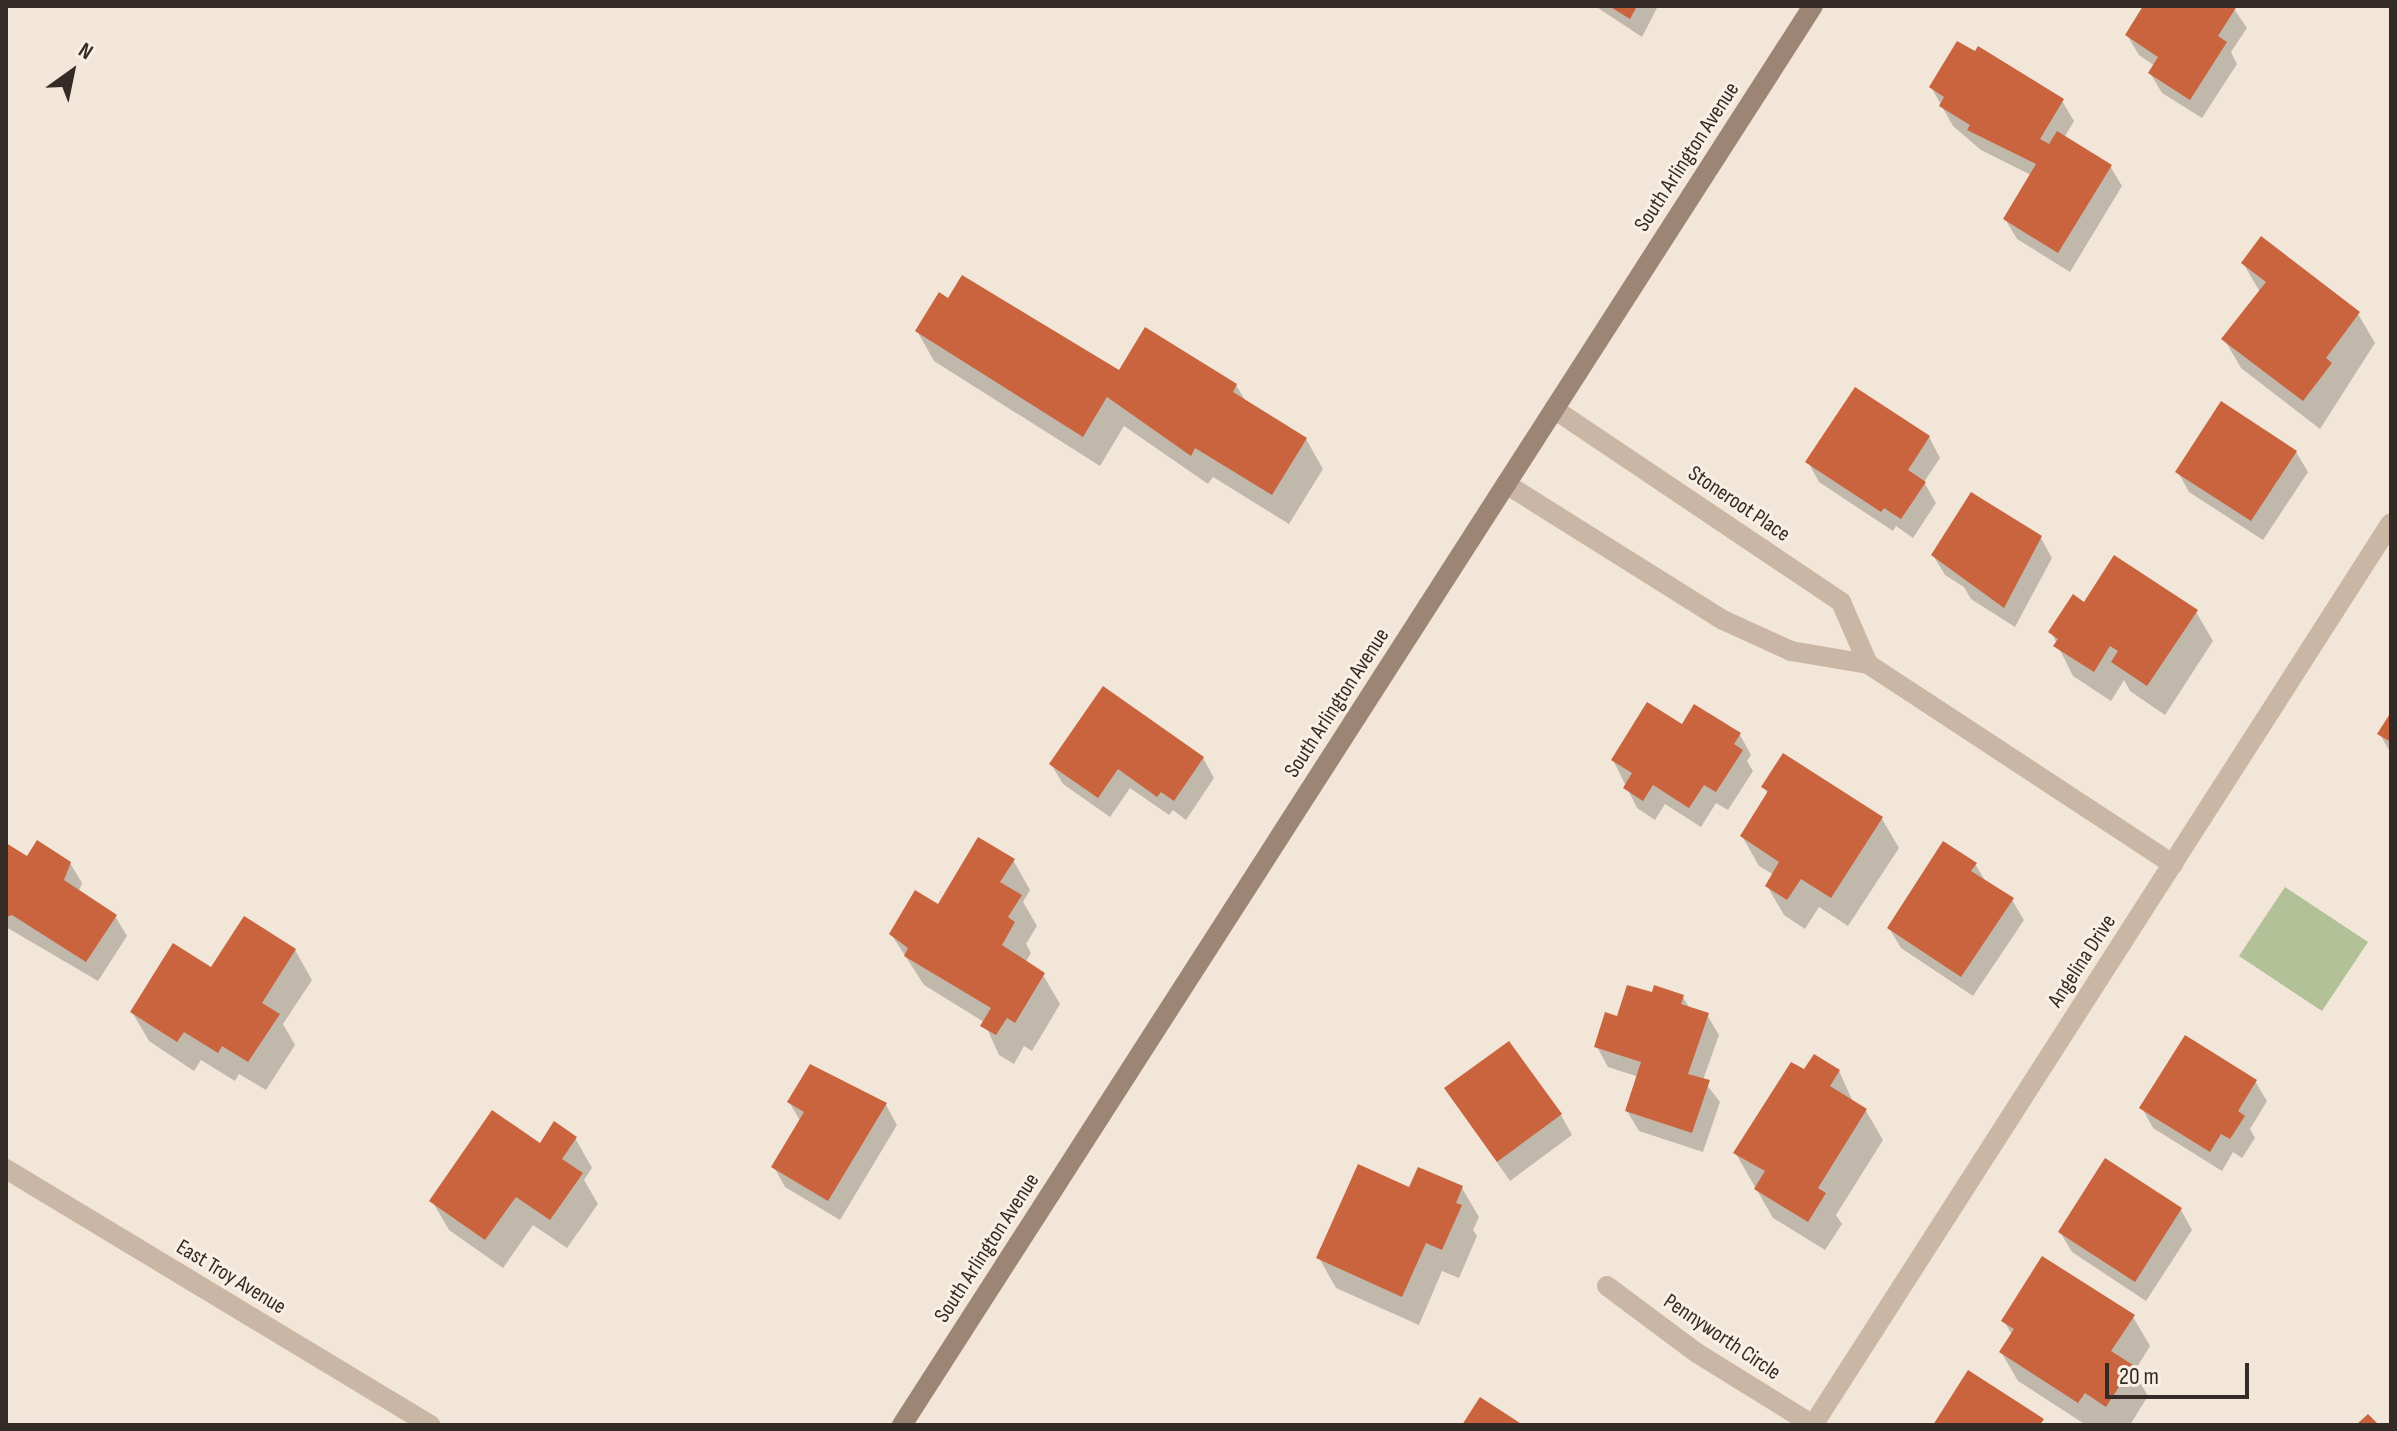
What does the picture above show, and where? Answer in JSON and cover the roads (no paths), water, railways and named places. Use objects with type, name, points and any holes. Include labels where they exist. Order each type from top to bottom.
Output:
[{"type":"main road","name":"South Arlington Avenue","points":[[902,1425],[1813,6]]},
{"type":"street","name":"Stoneroot Place","points":[[1554,409],[1841,602],[1868,664]]},
{"type":"street","points":[[1506,484],[1723,620],[1791,651],[1868,664],[2173,864]]},
{"type":"street","name":"Angelina Drive","points":[[1813,1425],[2391,523]]},
{"type":"street","name":"East Troy Avenue","points":[[6,1169],[431,1425]]},
{"type":"street","name":"Pennyworth Circle","points":[[1607,1286],[1697,1353],[1813,1425]]}]
